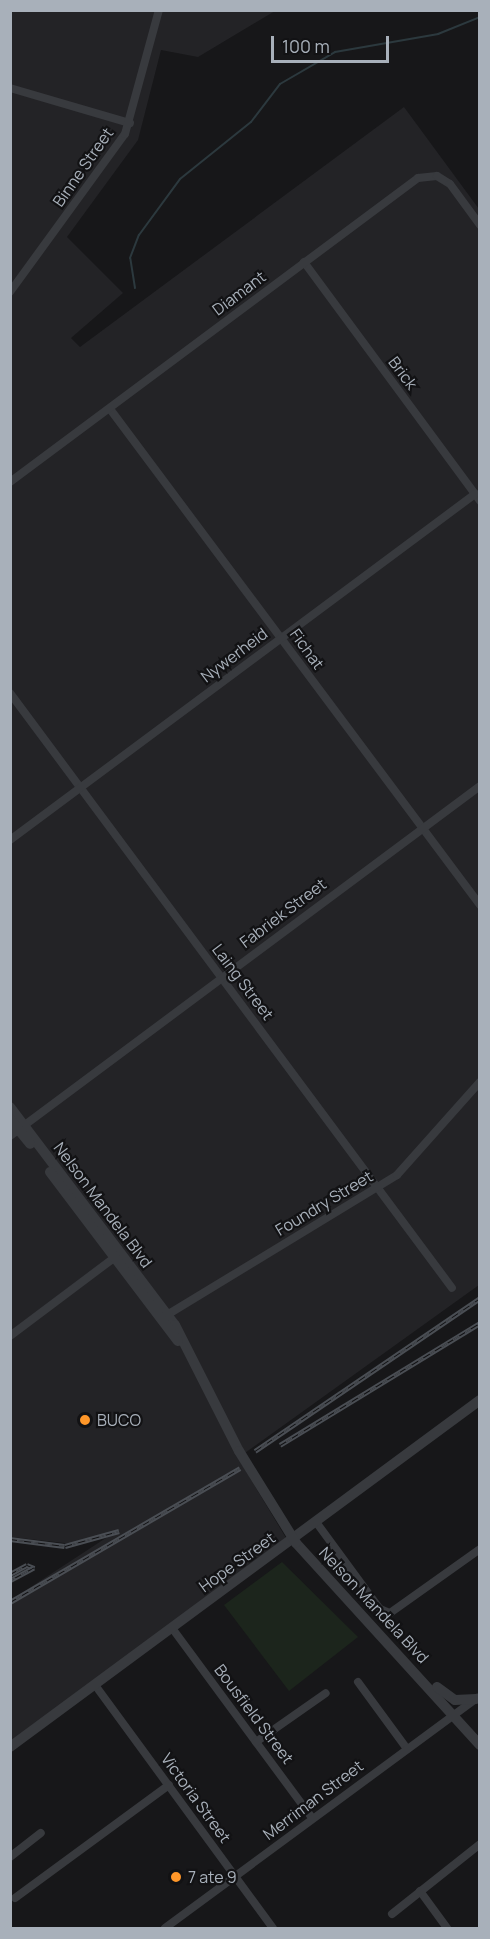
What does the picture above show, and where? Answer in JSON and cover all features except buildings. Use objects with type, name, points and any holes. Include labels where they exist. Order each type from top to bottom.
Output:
[{"type":"street","name":"Binne Street","points":[[10,292],[130,123],[159,10]]},
{"type":"street","points":[[10,88],[130,123]]},
{"type":"street","name":"Diamant","points":[[10,482],[304,262],[428,175],[450,184],[480,225]]},
{"type":"street","name":"Brick","points":[[304,262],[477,497]]},
{"type":"street","name":"Fichat","points":[[110,409],[480,905]]},
{"type":"street","name":"Nywerheid","points":[[10,840],[477,497]]},
{"type":"street","name":"Laing Street","points":[[10,693],[452,1288]]},
{"type":"street","name":"Fabriek Street","points":[[18,1130],[480,786]]},
{"type":"street","name":"Foundry Street","points":[[163,1317],[406,1168],[480,1082]]},
{"type":"street","name":"Nelson Mandela Blvd","points":[[10,1107],[18,1130]]},
{"type":"street","name":"Nelson Mandela Blvd","points":[[10,1119],[163,1317],[189,1356],[247,1466],[296,1543],[456,1714],[480,1744]]},
{"type":"street","points":[[10,1336],[116,1256]]},
{"type":"street","name":"Hope Street","points":[[10,1747],[480,1400]]},
{"type":"street","points":[[316,1522],[380,1609],[390,1613],[480,1549]]},
{"type":"street","name":"Bousfield Street","points":[[172,1628],[312,1818]]},
{"type":"street","points":[[423,1680],[455,1700],[478,1697]]},
{"type":"street","points":[[358,1682],[407,1749]]},
{"type":"street","name":"Victoria Street","points":[[95,1685],[273,1929]]},
{"type":"street","points":[[256,1742],[326,1693]]},
{"type":"street","name":"Merriman Street","points":[[165,1929],[478,1697]]},
{"type":"street","points":[[15,1898],[169,1785]]},
{"type":"street","points":[[10,1857],[41,1833]]},
{"type":"street","points":[[392,1914],[480,1844]]},
{"type":"street","points":[[420,1891],[447,1929]]},
{"type":"shaded area","points":[[11,11],[275,11],[198,57],[161,50],[138,140],[67,237],[123,293],[71,338],[80,347],[404,107],[479,209],[479,1285],[238,1458],[286,1538],[11,1741],[11,1600],[115,1532],[73,1544],[11,1537]]},
{"type":"shaded area","points":[[282,1562],[358,1637],[289,1691],[224,1605]]},
{"type":"waterway","points":[[135,288],[130,258],[139,235],[180,179],[251,122],[280,84],[335,52],[438,34],[480,17]]},
{"type":"railway","points":[[255,1451],[480,1298]]},
{"type":"railway","points":[[280,1445],[480,1323]]},
{"type":"railway","points":[[10,1602],[240,1468]]},
{"type":"railway","points":[[10,1539],[65,1546],[119,1531]]},
{"type":"railway","points":[[10,1574],[27,1565],[34,1568],[10,1581]]},
{"type":"place","name":"BUCO","points":[[85,1420]]},
{"type":"place","name":"7 ate 9","points":[[176,1877]]}]
